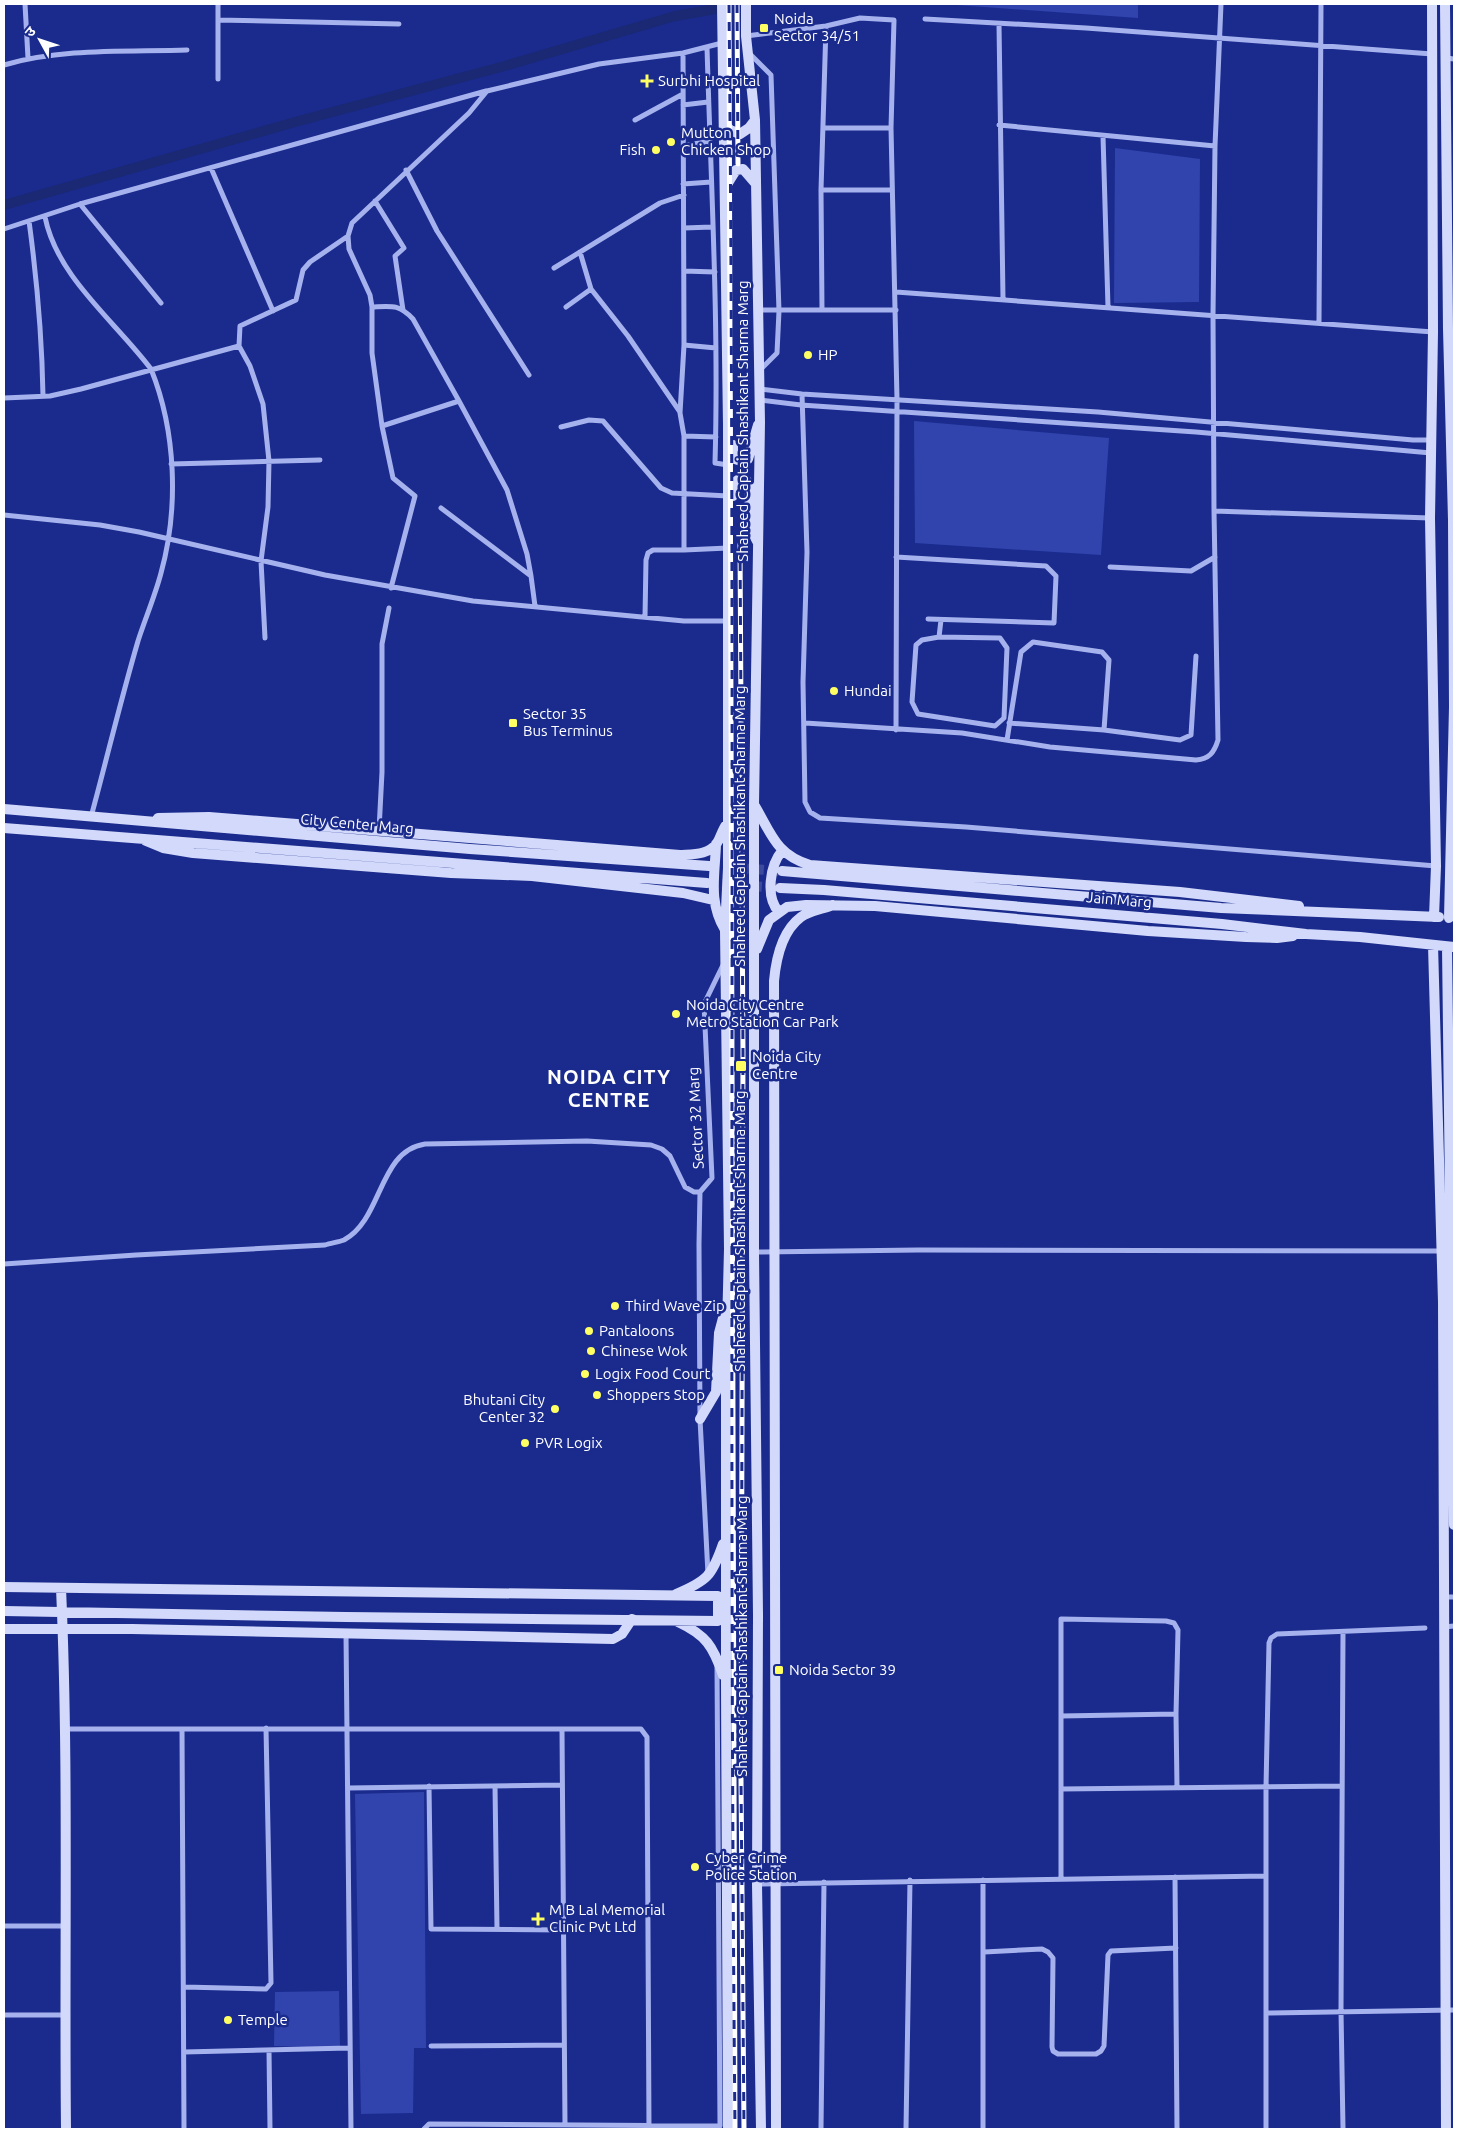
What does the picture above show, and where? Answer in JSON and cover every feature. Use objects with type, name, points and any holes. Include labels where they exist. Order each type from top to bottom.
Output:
[{"type":"main road","name":"Shaheed Captain Shashikant Sharma Marg","points":[[722,4],[728,425],[728,823],[725,930],[729,1239],[727,1311],[724,2128]]},
{"type":"main road","name":"Shaheed Captain Shashikant Sharma Marg","points":[[746,4],[746,31],[755,120],[760,422],[754,805],[754,1252],[758,1615],[757,1884],[761,2129]]},
{"type":"main road","points":[[1432,4],[1433,332],[1430,518],[1436,866],[1434,917]]},
{"type":"main road","points":[[1445,4],[1450,59],[1450,444],[1453,520],[1454,660],[1451,918]]},
{"type":"main road","points":[[724,123],[730,130],[740,134],[749,128],[755,120]]},
{"type":"main road","points":[[725,190],[736,170],[743,169],[756,184]]},
{"type":"main road","points":[[728,425],[733,441],[734,456],[742,461],[750,456],[751,443],[760,422]]},
{"type":"main road","points":[[1431,446],[1450,444]]},
{"type":"main road","points":[[728,544],[734,485],[738,480],[744,479],[748,481],[750,487],[751,530],[758,544]]},
{"type":"main road","points":[[754,805],[782,851],[791,857],[810,864],[1180,892],[1294,905],[1324,913]]},
{"type":"main road","name":"City Center Marg","points":[[4,809],[470,849],[709,866]]},
{"type":"main road","points":[[142,821],[166,816],[209,817],[680,856],[699,854],[716,844]]},
{"type":"main road","points":[[725,930],[718,918],[714,900],[716,844],[728,823]]},
{"type":"main road","name":"City Center Marg","points":[[4,828],[707,883]]},
{"type":"main road","points":[[137,838],[163,848],[192,853],[532,876],[683,893],[714,900]]},
{"type":"main road","points":[[779,912],[773,904],[771,884],[772,867],[782,851]]},
{"type":"main road","name":"Jain Marg","points":[[782,871],[1221,908],[1451,918]]},
{"type":"main road","name":"Jain Marg","points":[[780,888],[1222,924],[1306,934],[1360,936],[1451,947]]},
{"type":"main road","points":[[754,954],[769,920],[779,912],[797,905],[875,906],[1148,931],[1246,937],[1277,938],[1306,934]]},
{"type":"main road","points":[[776,2129],[774,1505],[776,966],[780,951],[794,923],[809,913],[833,905]]},
{"type":"main road","points":[[1433,945],[1449,1251],[1454,1525]]},
{"type":"main road","points":[[1446,2129],[1450,2011],[1449,1251],[1451,947]]},
{"type":"main road","points":[[700,1419],[716,1392],[719,1333],[722,1320],[727,1311]]},
{"type":"main road","points":[[673,1596],[701,1583],[708,1575],[715,1566],[726,1529]]},
{"type":"main road","points":[[4,1588],[718,1596],[718,1621],[346,1618],[4,1611]]},
{"type":"main road","points":[[61,1588],[65,1729],[66,2129]]},
{"type":"main road","points":[[4,1629],[613,1639],[622,1634],[632,1619]]},
{"type":"main road","points":[[673,1620],[693,1629],[708,1641],[726,1683]]},
{"type":"street","points":[[25,4],[28,58]]},
{"type":"street","points":[[218,4],[218,79]]},
{"type":"street","points":[[805,723],[962,733],[1050,747],[1196,760],[1208,758],[1213,753],[1218,740],[1214,511],[1214,146],[1221,4]]},
{"type":"street","points":[[1319,322],[1320,47],[1322,4]]},
{"type":"street","points":[[746,31],[826,26],[860,18],[894,20],[891,128],[897,399],[896,730]]},
{"type":"street","points":[[925,19],[1432,54]]},
{"type":"street","points":[[218,20],[399,24]]},
{"type":"street","points":[[999,24],[1003,299]]},
{"type":"street","points":[[822,310],[821,190],[826,26]]},
{"type":"street","points":[[4,229],[80,204],[486,91],[599,64],[683,53],[722,43]]},
{"type":"street","points":[[706,47],[715,272],[715,463],[728,464]]},
{"type":"street","points":[[4,65],[28,58],[58,54],[187,50]]},
{"type":"street","points":[[748,52],[771,75],[778,311],[777,353],[759,371]]},
{"type":"street","points":[[683,53],[684,345],[680,413],[684,436],[684,550]]},
{"type":"street","points":[[391,588],[415,496],[393,478],[382,426],[372,353],[372,307],[370,295],[350,249],[348,236],[352,223],[406,170],[469,113],[486,91]]},
{"type":"street","points":[[635,120],[683,94]]},
{"type":"street","points":[[683,105],[708,102]]},
{"type":"street","points":[[999,125],[1214,146]]},
{"type":"street","points":[[824,128],[891,128]]},
{"type":"street","points":[[1103,136],[1108,307]]},
{"type":"street","points":[[684,146],[709,141]]},
{"type":"street","points":[[211,168],[273,311]]},
{"type":"street","points":[[406,170],[437,231],[529,375]]},
{"type":"street","points":[[684,184],[711,182]]},
{"type":"street","points":[[821,190],[892,190]]},
{"type":"street","points":[[554,268],[660,203],[684,195]]},
{"type":"street","points":[[375,201],[404,248],[396,256],[404,310]]},
{"type":"street","points":[[80,204],[161,303]]},
{"type":"street","points":[[45,217],[48,234],[60,259],[136,348],[151,369],[160,391],[171,464],[172,513],[161,572],[138,641],[91,817]]},
{"type":"street","points":[[29,221],[36,274],[43,396]]},
{"type":"street","points":[[684,228],[712,227]]},
{"type":"street","points":[[266,638],[261,561],[268,507],[270,461],[263,404],[250,366],[239,346],[240,326],[296,300],[303,270],[310,262],[348,236]]},
{"type":"street","points":[[580,252],[591,290],[628,336],[680,413]]},
{"type":"street","points":[[684,271],[715,272]]},
{"type":"street","points":[[566,307],[591,290]]},
{"type":"street","points":[[896,292],[1319,322],[1433,332]]},
{"type":"street","points":[[372,307],[392,306],[404,310],[413,319],[459,401],[507,490],[527,554],[535,606]]},
{"type":"street","points":[[758,310],[896,310]]},
{"type":"street","points":[[684,345],[716,348]]},
{"type":"street","points":[[4,398],[43,396],[81,390],[239,346]]},
{"type":"street","points":[[759,389],[802,394],[1214,422],[1417,440],[1431,446]]},
{"type":"street","points":[[802,394],[807,552],[804,682],[805,802],[810,812],[820,818],[976,828],[1436,866]]},
{"type":"street","points":[[759,400],[801,405],[1214,434],[1431,446]]},
{"type":"street","points":[[382,426],[459,401]]},
{"type":"street","points":[[561,427],[589,420],[603,421],[662,488],[672,493],[728,496]]},
{"type":"street","points":[[684,436],[716,437]]},
{"type":"street","points":[[171,464],[320,460]]},
{"type":"street","points":[[441,508],[531,576]]},
{"type":"street","points":[[1214,511],[1430,518]]},
{"type":"street","points":[[4,515],[100,526],[391,588],[472,601],[684,621],[728,621]]},
{"type":"street","points":[[645,617],[646,560],[648,554],[653,550],[684,550],[728,544]]},
{"type":"street","points":[[1110,568],[1191,571],[1215,556]]},
{"type":"street","points":[[896,557],[1046,566],[1056,576],[1054,623],[928,619]]},
{"type":"street","points":[[379,830],[382,772],[382,644],[389,608]]},
{"type":"street","points":[[938,637],[941,620]]},
{"type":"street","points":[[938,637],[1000,638],[1006,648],[1004,718],[995,726],[918,714],[912,702],[916,645],[922,640],[938,637]]},
{"type":"street","points":[[1007,740],[1020,652],[1033,642],[1102,652],[1109,660],[1104,730]]},
{"type":"street","points":[[1010,724],[1104,730],[1180,740],[1191,735],[1196,656]]},
{"type":"street","name":"Sector 32 Marg","points":[[708,1575],[700,1419],[700,1192],[712,1178],[704,1004],[726,959]]},
{"type":"street","points":[[4,1264],[326,1245],[344,1240],[356,1230],[368,1213],[395,1161],[412,1146],[425,1144],[587,1141],[651,1145],[662,1149],[670,1156],[685,1187],[694,1192],[700,1192]]},
{"type":"street","points":[[754,1252],[1449,1251]]},
{"type":"street","points":[[1061,1879],[1062,1619],[1166,1621],[1174,1623],[1178,1630],[1177,1788]]},
{"type":"street","points":[[1266,2129],[1266,1787],[1269,1643],[1271,1638],[1277,1634],[1425,1628]]},
{"type":"street","points":[[1343,1632],[1341,2011],[1343,2129]]},
{"type":"street","points":[[346,1634],[351,2129]]},
{"type":"street","points":[[424,2129],[429,2124],[724,2128],[716,1656]]},
{"type":"street","points":[[1061,1716],[1176,1714]]},
{"type":"street","points":[[184,1987],[266,1989],[271,1983],[266,1728]]},
{"type":"street","points":[[65,1729],[641,1729],[647,1737],[649,2127]]},
{"type":"street","points":[[182,1729],[184,2129]]},
{"type":"street","points":[[562,1730],[565,2125]]},
{"type":"street","points":[[348,1788],[562,1785]]},
{"type":"street","points":[[429,1786],[431,1929],[563,1930]]},
{"type":"street","points":[[495,1786],[497,1929]]},
{"type":"street","points":[[1060,1789],[1342,1786]]},
{"type":"street","points":[[757,1884],[910,1880],[1266,1876]]},
{"type":"street","points":[[1175,1878],[1177,2129]]},
{"type":"street","points":[[906,2129],[910,1880]]},
{"type":"street","points":[[983,1880],[983,2129]]},
{"type":"street","points":[[821,2129],[824,1882]]},
{"type":"street","points":[[4,1926],[64,1926]]},
{"type":"street","points":[[984,1952],[1042,1949],[1048,1952],[1052,1958],[1053,2052],[1058,2054],[1096,2054],[1104,2046],[1108,1955],[1111,1951],[1176,1948]]},
{"type":"street","points":[[1266,2013],[1450,2011]]},
{"type":"street","points":[[4,2015],[65,2015]]},
{"type":"street","points":[[431,2046],[564,2045]]},
{"type":"street","points":[[184,2052],[350,2048]]},
{"type":"street","points":[[269,2050],[270,2129]]},
{"type":"shaded area","points":[[943,4],[1138,4],[1138,18]]},
{"type":"shaded area","points":[[1115,148],[1200,159],[1199,302],[1114,303]]},
{"type":"shaded area","points":[[914,421],[1109,438],[1101,555],[915,543]]},
{"type":"shaded area","points":[[424,1792],[426,2048],[414,2048],[413,2113],[361,2114],[355,1794]]},
{"type":"shaded area","points":[[339,1991],[340,2048],[274,2046],[275,1992]]},
{"type":"waterway","points":[[4,205],[295,122],[501,67],[675,16],[722,8]]},
{"type":"tunnel","points":[[709,866],[780,871]]},
{"type":"tunnel","points":[[707,883],[779,888]]},
{"type":"railway","points":[[729,4],[732,535],[732,1598],[735,2129]]},
{"type":"railway","points":[[737,4],[738,164]]},
{"type":"railway","points":[[740,544],[743,1052],[741,1779],[744,2129]]},
{"type":"place","name":"Noida Sector 34/51","points":[[764,28]]},
{"type":"place","name":"Surbhi Hospital","points":[[647,81]]},
{"type":"place","name":"Mutton Chicken Shop","points":[[671,142]]},
{"type":"place","name":"Fish","points":[[656,150]]},
{"type":"place","name":"HP","points":[[808,355]]},
{"type":"place","name":"Hundai","points":[[834,691]]},
{"type":"place","name":"Sector 35 Bus Terminus","points":[[513,723]]},
{"type":"place","name":"Noida City Centre Metro Station Car Park","points":[[676,1014]]},
{"type":"place","name":"Noida City Centre","points":[[741,1066]]},
{"type":"place","name":"Third Wave Zip","points":[[615,1306]]},
{"type":"place","name":"Pantaloons","points":[[589,1331]]},
{"type":"place","name":"Chinese Wok","points":[[591,1351]]},
{"type":"place","name":"Logix Food Court","points":[[585,1374]]},
{"type":"place","name":"Shoppers Stop","points":[[597,1395]]},
{"type":"place","name":"Bhutani City Center 32","points":[[555,1409]]},
{"type":"place","name":"PVR Logix","points":[[525,1443]]},
{"type":"place","name":"Noida Sector 39","points":[[779,1670]]},
{"type":"place","name":"Cyber Crime Police Station","points":[[695,1867]]},
{"type":"place","name":"M B Lal Memorial Clinic Pvt Ltd","points":[[538,1919]]},
{"type":"place","name":"Temple","points":[[228,2020]]},
{"type":"district","name":"NOIDA CITY CENTRE","points":[[609,1088]]}]
